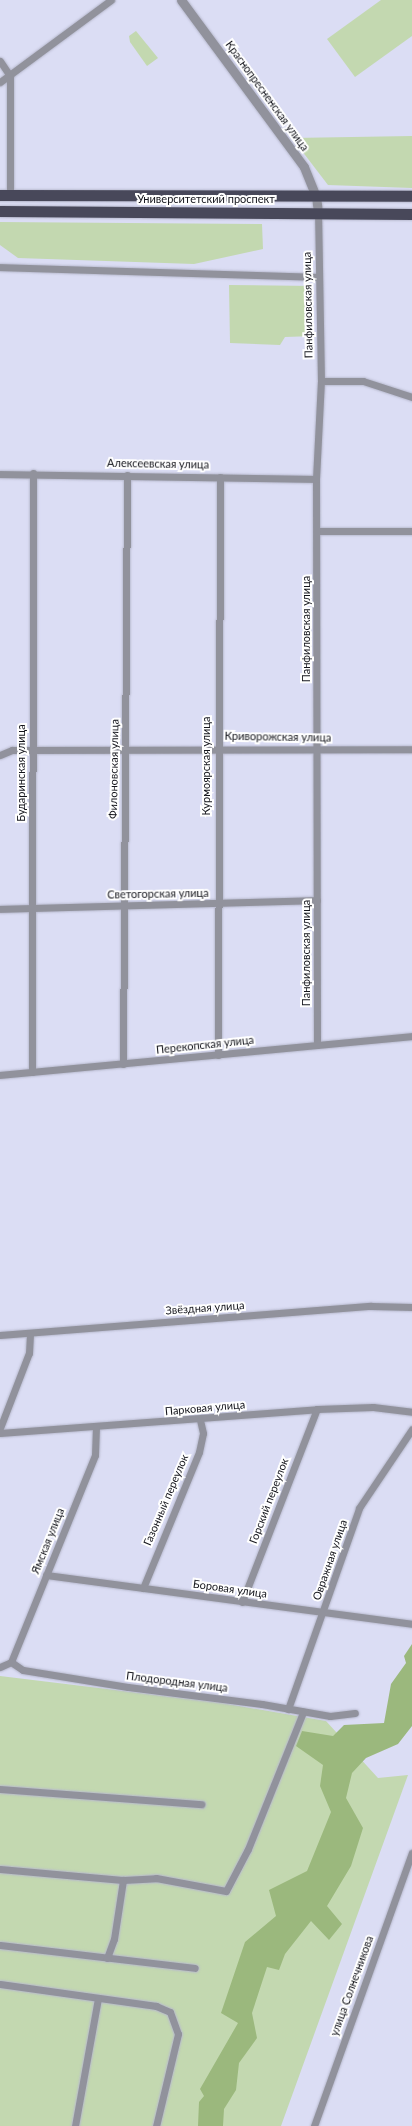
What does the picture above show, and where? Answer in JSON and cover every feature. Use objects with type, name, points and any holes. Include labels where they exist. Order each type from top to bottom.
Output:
[{"type":"highway","name":"Университетский проспект","points":[[5,195],[412,196]]},
{"type":"highway","name":"Университетский проспект","points":[[0,211],[318,212],[412,214]]},
{"type":"street","points":[[0,82],[111,0]]},
{"type":"street","name":"Краснопресненская улица","points":[[181,0],[304,167],[316,196],[318,212]]},
{"type":"street","points":[[0,61],[10,76],[5,195]]},
{"type":"street","name":"Панфиловская улица","points":[[317,1045],[316,479],[321,381],[318,212]]},
{"type":"street","points":[[0,267],[318,277]]},
{"type":"street","points":[[321,381],[363,381],[412,396]]},
{"type":"street","name":"Алексеевская улица","points":[[0,474],[33,473],[316,479]]},
{"type":"street","name":"Бударинская улица","points":[[32,1072],[33,473]]},
{"type":"street","name":"Филоновская улица","points":[[123,1064],[123,905],[128,475]]},
{"type":"street","name":"Курмоярская улица","points":[[218,1055],[216,904],[220,477]]},
{"type":"street","points":[[317,531],[412,531]]},
{"type":"street","name":"Криворожская улица","points":[[0,754],[12,750],[125,752],[217,747],[412,750]]},
{"type":"street","name":"Светогорская улица","points":[[0,909],[317,900]]},
{"type":"street","name":"Перекопская улица","points":[[0,1075],[412,1036]]},
{"type":"street","name":"Звёздная улица","points":[[0,1335],[371,1306],[412,1307]]},
{"type":"street","points":[[0,1428],[29,1353],[30,1333]]},
{"type":"street","name":"Парковая улица","points":[[0,1433],[200,1420],[317,1409],[372,1407],[412,1412]]},
{"type":"street","name":"Горский переулок","points":[[242,1602],[317,1409]]},
{"type":"street","name":"Газонный переулок","points":[[143,1588],[150,1565],[199,1452],[200,1420]]},
{"type":"street","name":"Ямская улица","points":[[11,1662],[95,1455],[96,1427]]},
{"type":"street","name":"Овражная улица","points":[[288,1709],[359,1508],[412,1429]]},
{"type":"street","name":"Боровая улица","points":[[46,1575],[412,1624]]},
{"type":"street","points":[[0,1667],[11,1662]]},
{"type":"street","name":"Плодородная улица","points":[[11,1662],[31,1671],[303,1712],[330,1716],[355,1713]]},
{"type":"street","points":[[0,1868],[123,1880],[156,1878],[226,1891],[248,1849],[303,1712]]},
{"type":"street","points":[[0,1789],[201,1804]]},
{"type":"street","name":"улица Солнечникова","points":[[314,2126],[412,1853]]},
{"type":"street","points":[[106,1958],[114,1939],[123,1880]]},
{"type":"street","points":[[0,1944],[195,1968]]},
{"type":"street","points":[[0,1984],[156,2006],[174,2017],[178,2034],[156,2126]]},
{"type":"street","points":[[75,2126],[98,1998]]},
{"type":"green space","points":[[381,0],[412,0],[412,36],[355,77],[327,39]]},
{"type":"green space","points":[[136,31],[158,58],[147,66],[130,42],[129,36]]},
{"type":"green space","points":[[412,136],[412,188],[328,185],[292,138]]},
{"type":"green space","points":[[0,222],[262,224],[263,249],[194,264],[18,258],[0,245]]},
{"type":"green space","points":[[229,285],[313,286],[313,293],[308,294],[309,326],[314,328],[314,336],[285,337],[280,345],[230,343]]},
{"type":"green space","points":[[412,1644],[412,1726],[398,1744],[366,1758],[352,1773],[346,1798],[363,1828],[351,1866],[327,1906],[342,1924],[329,1940],[311,1921],[285,1954],[279,1970],[267,1967],[252,2013],[257,2038],[239,2063],[236,2090],[224,2109],[223,2126],[198,2126],[199,2102],[204,2096],[200,2089],[238,2023],[221,2013],[245,1942],[276,1916],[269,1890],[307,1871],[331,1812],[320,1786],[323,1765],[296,1746],[302,1731],[333,1736],[344,1725],[384,1723],[391,1684],[406,1663],[404,1656]]},
{"type":"green space","points":[[0,1676],[222,1703],[326,1721],[378,1778],[408,1775],[281,2126],[0,2126]]}]
